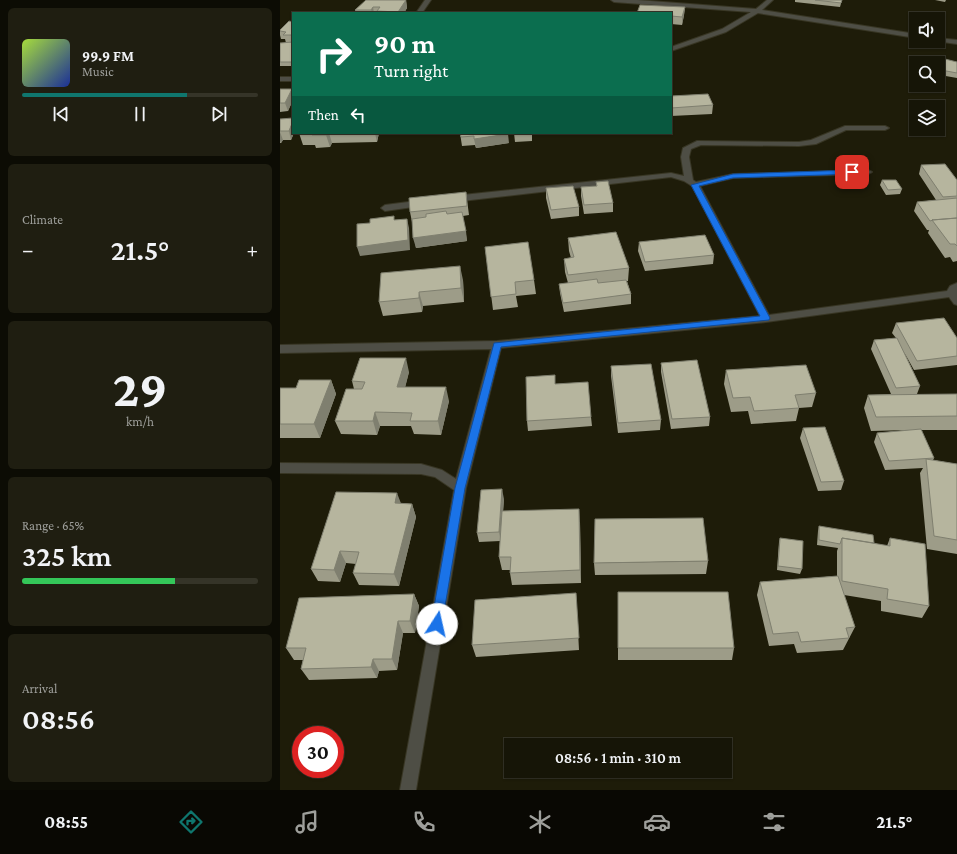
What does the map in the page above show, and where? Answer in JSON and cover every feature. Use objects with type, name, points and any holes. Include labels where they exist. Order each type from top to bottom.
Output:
[{"type":"street","points":[[420,12],[428,0]]},
{"type":"street","points":[[614,0],[758,11],[909,35]]},
{"type":"street","points":[[672,49],[710,38],[732,28],[758,11],[770,0]]},
{"type":"street","points":[[945,41],[957,42]]},
{"type":"street","points":[[280,79],[292,79]]},
{"type":"street","points":[[766,318],[692,183],[685,157],[687,148],[700,143],[799,144],[813,142],[846,128],[885,128]]},
{"type":"street","points":[[446,200],[671,175],[692,183],[733,176],[868,172]]},
{"type":"street","points":[[385,208],[430,202]]},
{"type":"street","points":[[280,349],[497,345],[954,298],[953,288],[957,286]]},
{"type":"street","points":[[408,790],[460,488],[497,345]]},
{"type":"street","points":[[280,468],[421,469],[438,473],[460,488]]},
{"type":"building","points":[[366,0],[406,0],[398,12],[377,11],[380,7],[373,7],[371,10],[355,10]]},
{"type":"building","points":[[815,0],[842,0],[841,3]]},
{"type":"building","points":[[640,5],[685,7],[682,17],[672,16],[672,12],[637,12]]},
{"type":"building","points":[[289,21],[292,22],[292,35],[283,35],[286,32],[280,30]]},
{"type":"building","points":[[292,42],[292,62],[280,62],[280,43]]},
{"type":"building","points":[[945,59],[957,62],[957,73],[945,71]]},
{"type":"building","points":[[280,89],[292,89],[285,103],[280,103]]},
{"type":"building","points":[[708,94],[713,105],[672,108],[672,96]]},
{"type":"building","points":[[292,118],[292,124],[289,131],[280,131],[280,119]]},
{"type":"building","points":[[312,134],[326,134],[326,135]]},
{"type":"building","points":[[460,134],[508,134],[474,139],[474,136],[461,137]]},
{"type":"building","points":[[945,164],[957,180],[957,196],[943,197],[921,165]]},
{"type":"building","points":[[882,180],[896,180],[902,189],[888,190]]},
{"type":"building","points":[[608,181],[613,203],[584,205],[581,187],[597,186],[596,182]]},
{"type":"building","points":[[573,186],[579,207],[551,210],[546,188]]},
{"type":"building","points":[[466,192],[467,206],[410,212],[409,198]]},
{"type":"building","points":[[957,198],[957,218],[930,221],[917,202]]},
{"type":"building","points":[[446,211],[447,214],[462,212],[466,231],[413,238],[412,219],[426,217],[426,214]]},
{"type":"building","points":[[394,216],[394,220],[407,219],[408,240],[357,247],[357,224],[370,223],[370,219]]},
{"type":"building","points":[[957,218],[957,246],[955,244],[950,244],[932,220]]},
{"type":"building","points":[[616,232],[629,268],[568,275],[564,259],[574,257],[568,238]]},
{"type":"building","points":[[705,235],[714,255],[645,262],[639,242]]},
{"type":"building","points":[[528,242],[534,280],[515,282],[516,294],[491,297],[485,247]]},
{"type":"building","points":[[460,266],[461,288],[419,292],[419,298],[379,302],[381,273]]},
{"type":"building","points":[[597,279],[598,283],[626,280],[631,294],[563,303],[559,284]]},
{"type":"building","points":[[944,318],[957,338],[957,356],[917,361],[896,323]]},
{"type":"building","points":[[897,338],[920,386],[896,388],[874,340]]},
{"type":"building","points":[[360,358],[406,358],[397,387],[446,387],[438,421],[410,421],[412,413],[375,412],[373,421],[335,421],[346,389],[362,389],[365,382],[352,381]]},
{"type":"building","points":[[697,360],[710,417],[672,419],[661,363]]},
{"type":"building","points":[[651,364],[661,420],[618,423],[611,366]]},
{"type":"building","points":[[806,365],[816,393],[795,395],[799,408],[754,411],[750,397],[733,398],[726,370]]},
{"type":"building","points":[[555,375],[555,384],[588,382],[591,417],[527,421],[526,377]]},
{"type":"building","points":[[299,380],[331,380],[314,424],[280,424],[280,388],[296,388]]},
{"type":"building","points":[[957,394],[957,416],[876,417],[868,395]]},
{"type":"building","points":[[825,427],[844,481],[821,482],[803,428]]},
{"type":"building","points":[[921,429],[934,458],[889,461],[877,433]]},
{"type":"building","points":[[926,459],[957,464],[957,540],[934,536]]},
{"type":"building","points":[[502,489],[499,532],[477,533],[481,490]]},
{"type":"building","points":[[336,492],[397,493],[395,503],[412,504],[394,574],[353,573],[359,552],[340,551],[334,570],[311,569]]},
{"type":"building","points":[[579,509],[580,570],[510,573],[511,557],[499,557],[502,511]]},
{"type":"building","points":[[703,518],[708,561],[594,563],[595,519]]},
{"type":"building","points":[[819,526],[873,535],[874,543],[842,538],[840,544],[819,540]]},
{"type":"building","points":[[780,538],[803,541],[802,569],[778,566]]},
{"type":"building","points":[[842,538],[890,546],[890,538],[925,544],[929,606],[887,599],[888,589],[842,581]]},
{"type":"building","points":[[838,576],[855,627],[846,628],[849,638],[801,642],[798,632],[773,634],[760,582]]},
{"type":"building","points":[[618,592],[728,592],[734,648],[618,648]]},
{"type":"building","points":[[576,593],[579,638],[472,645],[475,600]]},
{"type":"building","points":[[414,594],[410,621],[398,621],[392,659],[373,659],[371,667],[301,669],[306,648],[286,648],[299,598]]},
{"type":"route","points":[[437,624],[460,488],[497,345],[766,318],[695,185],[733,176],[852,172]]}]
